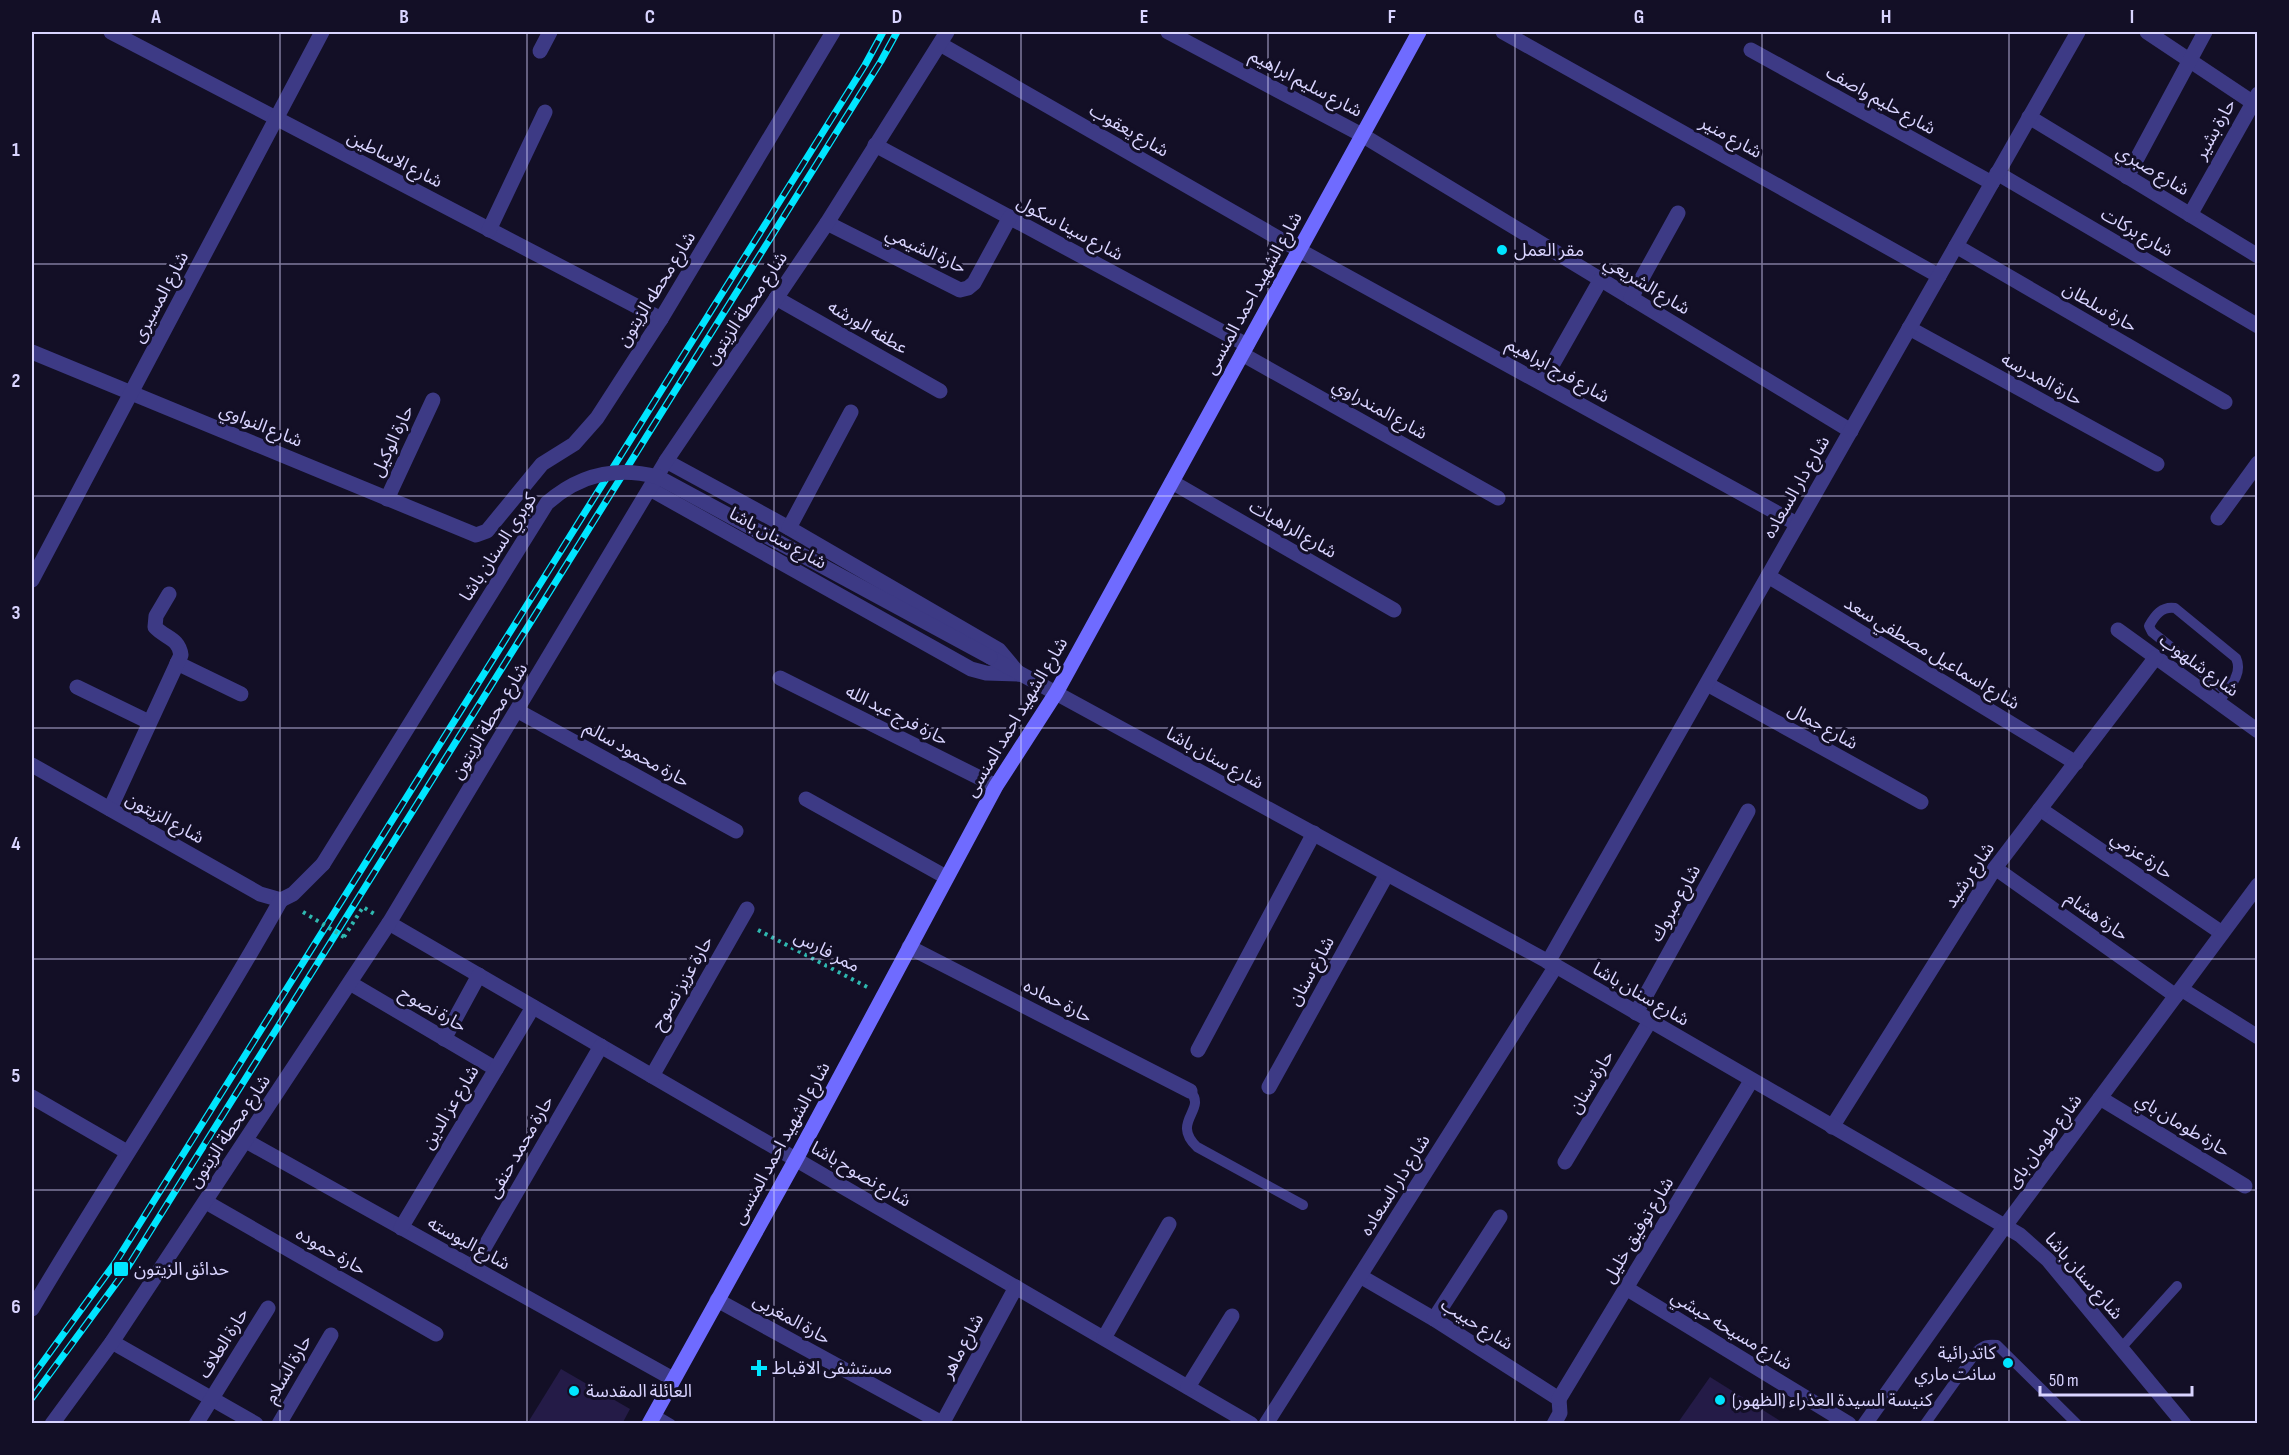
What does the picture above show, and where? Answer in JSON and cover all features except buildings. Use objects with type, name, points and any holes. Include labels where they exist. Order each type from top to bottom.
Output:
[{"type":"main road","name":"شارع الشهيد احمد المنسى","points":[[651,1419],[796,1159],[996,786],[1056,693],[1419,32]]},
{"type":"street","name":"شارع الاساطين","points":[[111,32],[140,38],[276,119],[661,319]]},
{"type":"street","name":"شارع المسيرى","points":[[32,580],[322,32]]},
{"type":"street","points":[[540,51],[550,32]]},
{"type":"street","name":"شارع محطه الزيتون","points":[[476,535],[487,531],[542,464],[574,444],[597,418],[661,319],[833,32]]},
{"type":"street","name":"شارع منير","points":[[1503,32],[1939,276]]},
{"type":"street","name":"شارع دار السعاده","points":[[1266,1424],[1552,964],[1797,524],[2078,32]]},
{"type":"street","points":[[2146,32],[2256,101]]},
{"type":"street","points":[[2127,177],[2205,32]]},
{"type":"street","name":"شارع سليم ابراهيم","points":[[1176,33],[1362,135]]},
{"type":"street","name":"شارع محطة الزيتون","points":[[52,1424],[112,1342],[389,923],[666,461],[826,223],[944,38]]},
{"type":"street","name":"شارع يعقوب","points":[[944,38],[1299,250]]},
{"type":"street","name":"شارع حليم واصف","points":[[1751,50],[1994,178]]},
{"type":"street","name":"حارة بشير","points":[[2190,215],[2256,101]]},
{"type":"street","points":[[489,230],[545,112]]},
{"type":"street","name":"شارع صبري","points":[[2029,117],[2190,215],[2256,251]]},
{"type":"street","name":"شارع الشريعي","points":[[1362,135],[1851,431]]},
{"type":"street","name":"شارع سينا سكول","points":[[875,145],[1010,217],[1244,349]]},
{"type":"street","name":"شارع بركات","points":[[1994,178],[2258,326]]},
{"type":"street","points":[[1631,298],[1678,213]]},
{"type":"street","name":"حارة الشيمي","points":[[826,223],[960,290],[974,283],[1010,217]]},
{"type":"street","name":"حارة سلطان","points":[[1956,246],[2225,402]]},
{"type":"street","name":"شارع فرج ابراهيم","points":[[1299,250],[1797,524]]},
{"type":"street","points":[[1542,383],[1601,279]]},
{"type":"street","name":"عطفه الورشه","points":[[776,298],[940,391]]},
{"type":"street","name":"حارة المدرسه","points":[[1909,328],[2157,464]]},
{"type":"street","name":"شارع المندراوي","points":[[1244,349],[1498,498]]},
{"type":"street","name":"شارع النواوي","points":[[32,352],[476,535]]},
{"type":"street","name":"حارة الوكيل","points":[[387,498],[433,400]]},
{"type":"street","points":[[789,528],[851,412]]},
{"type":"street","name":"شارع سنان باشا","points":[[666,461],[789,528],[999,650],[1019,674]]},
{"type":"street","points":[[2218,518],[2258,462]]},
{"type":"street","name":"كوبري السنان باشا","points":[[281,900],[293,894],[323,864],[547,503],[560,492],[590,476],[624,471],[658,477],[990,657]]},
{"type":"street","name":"شارع الراهبات","points":[[1172,482],[1394,610]]},
{"type":"street","name":"شارع سنان باشا","points":[[650,489],[971,669],[997,674],[1019,674]]},
{"type":"street","name":"شارع اسماعيل مصطفي سعد","points":[[1768,576],[2076,763]]},
{"type":"street","points":[[110,809],[181,655],[180,647],[174,639],[155,627],[156,616],[169,594]]},
{"type":"street","name":"شارع شلهوب","points":[[2118,630],[2156,657],[2222,697],[2258,731]]},
{"type":"street","name":"شارع سنان باشا","points":[[990,657],[1552,964],[2020,1235],[2048,1260],[2184,1424]]},
{"type":"street","name":"شارع رشيد","points":[[1832,1127],[1995,868],[2156,657]]},
{"type":"street","points":[[177,663],[241,694]]},
{"type":"street","name":"حارة فرج عبد الله","points":[[780,678],[996,786]]},
{"type":"street","name":"شارع جمال","points":[[1707,684],[1921,802]]},
{"type":"street","points":[[77,687],[149,722]]},
{"type":"street","name":"حارة محمود سالم","points":[[518,711],[736,831]]},
{"type":"street","name":"شارع الزيتون","points":[[32,765],[260,894],[281,900]]},
{"type":"street","points":[[806,799],[946,877]]},
{"type":"street","name":"حارة عزمي","points":[[2040,809],[2222,933]]},
{"type":"street","name":"شارع مبروك","points":[[1636,1013],[1748,811]]},
{"type":"street","points":[[1198,1050],[1314,834]]},
{"type":"street","name":"حارة هشام","points":[[1995,868],[2179,992],[2258,1037]]},
{"type":"street","name":"شارع سنان","points":[[1269,1087],[1387,874]]},
{"type":"street","name":"شارع طومان باى","points":[[1865,1424],[2005,1226],[2258,885]]},
{"type":"street","points":[[32,1309],[239,974],[281,900]]},
{"type":"street","name":"حارة عزيز نصوح","points":[[652,1076],[747,909]]},
{"type":"street","name":"شارع نصوح باشا","points":[[389,923],[1251,1424]]},
{"type":"street","name":"حارة حماده","points":[[909,947],[1190,1091]]},
{"type":"street","points":[[444,1039],[479,975]]},
{"type":"street","name":"حارة نصوح","points":[[350,983],[496,1069]]},
{"type":"street","name":"شارع عز الدين","points":[[401,1228],[533,1007]]},
{"type":"street","name":"حارة سنان","points":[[1565,1162],[1650,1022]]},
{"type":"street","name":"حارة محمد حنفى","points":[[473,1267],[601,1046]]},
{"type":"street","name":"شارع توفيق خليل","points":[[1558,1412],[1626,1288],[1751,1080]]},
{"type":"street","points":[[32,1097],[127,1152]]},
{"type":"street","name":"حارة طومان باي","points":[[2100,1098],[2245,1186]]},
{"type":"street","name":"شارع البوسته","points":[[246,1141],[673,1379]]},
{"type":"street","name":"حارة حموده","points":[[206,1202],[436,1334]]},
{"type":"street","points":[[1434,1320],[1500,1217]]},
{"type":"street","points":[[1104,1338],[1169,1224]]},
{"type":"street","name":"شارع حبيب","points":[[1360,1276],[1434,1320],[1558,1412]]},
{"type":"street","name":"شارع ماهر","points":[[942,1423],[1016,1287]]},
{"type":"street","name":"شارع مسيحه حبشي","points":[[1626,1288],[1849,1424]]},
{"type":"street","name":"حارة المغربى","points":[[717,1300],[942,1423]]},
{"type":"street","name":"حارة العلاف","points":[[196,1424],[268,1308]]},
{"type":"street","points":[[1188,1387],[1232,1316]]},
{"type":"street","name":"حارة السلام","points":[[279,1424],[331,1335]]},
{"type":"street","points":[[112,1342],[256,1424]]},
{"type":"lane","points":[[2175,608],[2236,658],[2237,675],[2222,697],[2152,632],[2149,626],[2162,609],[2175,608]]},
{"type":"lane","points":[[1190,1091],[1196,1104],[1186,1128],[1192,1142],[1197,1147],[1303,1205]]},
{"type":"lane","points":[[2121,1348],[2177,1286]]},
{"type":"lane","points":[[1925,1424],[1977,1351],[1989,1344],[1997,1345],[2077,1424]]},
{"type":"lane","points":[[651,1419],[671,1424]]},
{"type":"path","points":[[303,912],[344,937],[363,907]]},
{"type":"path","name":"ممر فارس","points":[[758,930],[883,995]]},
{"type":"railway","points":[[32,1377],[115,1263],[865,65],[883,32]]},
{"type":"railway","points":[[32,1398],[126,1270],[897,32]]},
{"type":"place","name":"مقر العمل","points":[[1502,250]]},
{"type":"place","name":"حدائق الزيتون","points":[[121,1269]]},
{"type":"place","name":"كاتدرائية سانت ماري","points":[[2008,1363]]},
{"type":"place","name":"مستشفى الاقباط","points":[[759,1368]]},
{"type":"place","name":"العائلة المقدسة","points":[[574,1391]]},
{"type":"place","name":"كنيسة السيدة العذراء (الظهور)","points":[[1720,1400]]}]
